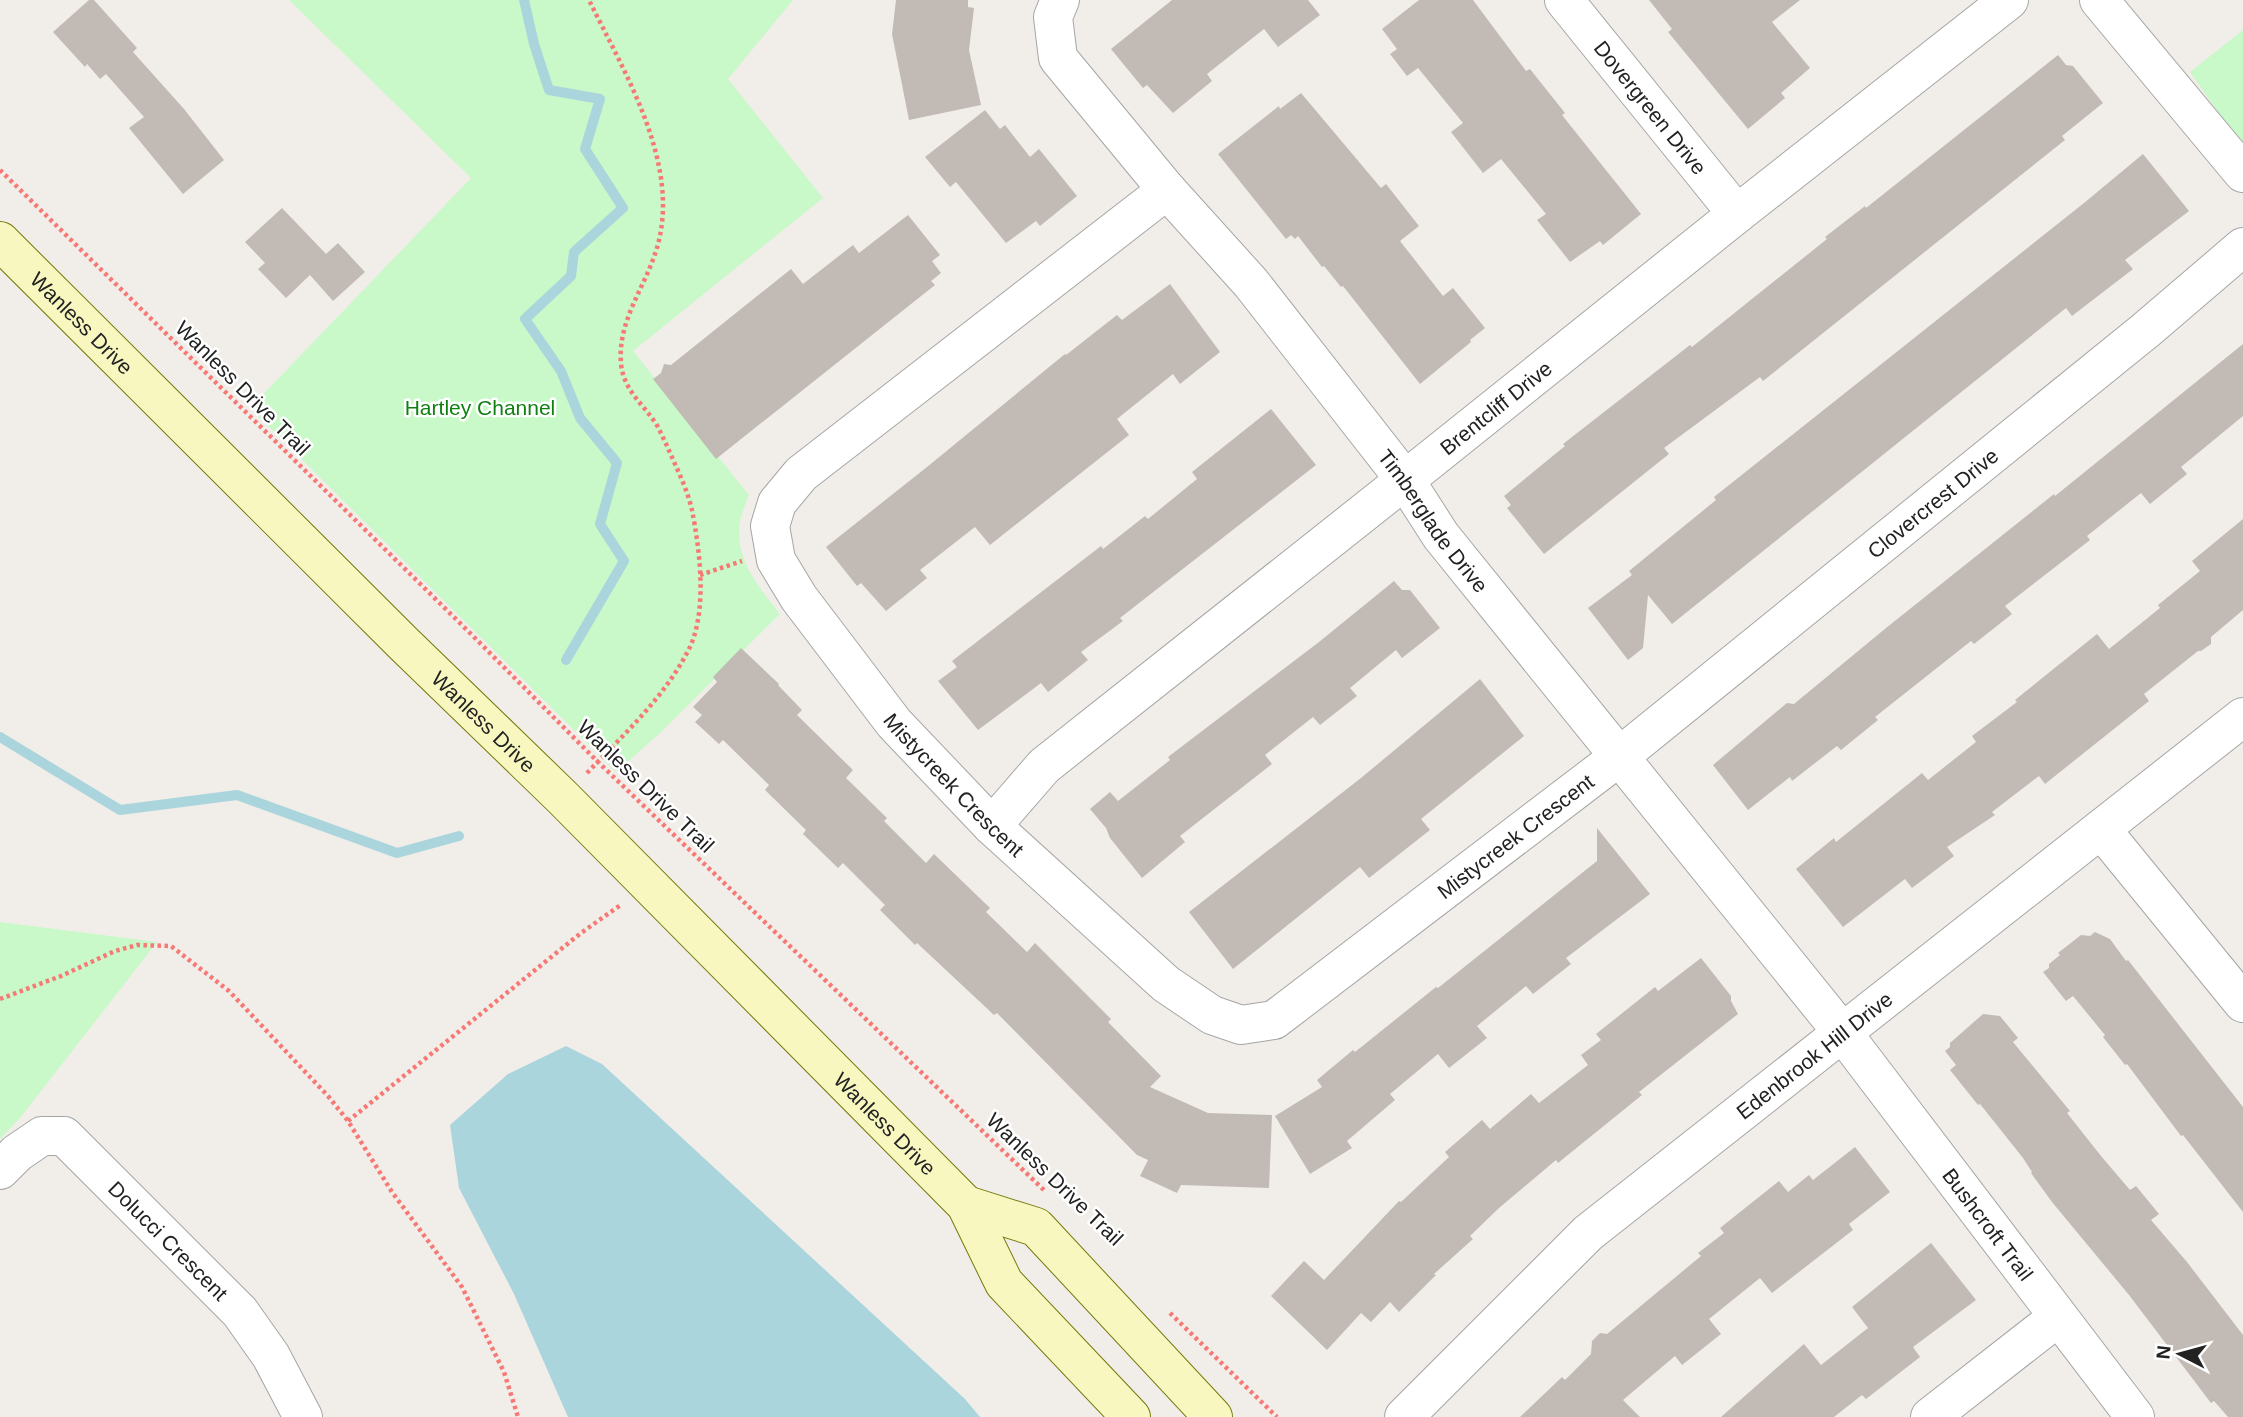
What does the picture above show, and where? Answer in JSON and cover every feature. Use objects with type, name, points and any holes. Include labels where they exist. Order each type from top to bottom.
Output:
[{"type":"main road","name":"Wanless Drive","points":[[0,241],[403,643],[564,798],[648,886],[967,1205],[1004,1283],[1131,1417]]},
{"type":"main road","name":"Wanless Drive","points":[[967,1205],[1036,1227],[1213,1417]]},
{"type":"street","name":"Timberglade Drive","points":[[1059,0],[1053,17],[1058,58],[1167,190],[1251,283],[1405,481],[1441,536],[1842,1032]]},
{"type":"street","name":"Dovergreen Drive","points":[[1564,0],[1737,214]]},
{"type":"street","name":"Brentcliff Drive","points":[[992,826],[1044,766],[2009,0]]},
{"type":"street","points":[[2099,0],[2243,173]]},
{"type":"street","name":"Mistycreek Crescent","points":[[1167,190],[801,474],[778,503],[770,526],[776,560],[799,598],[894,723],[992,826],[1166,984],[1212,1015],[1241,1025],[1274,1020],[1620,756]]},
{"type":"street","name":"Clovercrest Drive","points":[[1620,756],[2135,339],[2243,247]]},
{"type":"street","name":"Edenbrook Hill Drive","points":[[1404,1417],[1588,1233],[2243,717]]},
{"type":"street","points":[[2101,829],[2243,1003]]},
{"type":"street","name":"Bushcroft Trail","points":[[1842,1032],[2135,1417]]},
{"type":"street","name":"Dolucci Crescent","points":[[0,1170],[17,1153],[42,1136],[64,1136],[240,1312],[271,1356],[303,1417]]},
{"type":"street","points":[[1930,1417],[2058,1317]]},
{"type":"path","points":[[564,798],[652,707],[690,649],[700,613],[700,575],[691,509],[657,426],[629,391],[621,368],[620,344],[626,320],[658,245],[663,205],[662,185],[643,113],[589,0]]},
{"type":"path","name":"Wanless Drive Trail","points":[[0,170],[598,762],[1050,1196]]},
{"type":"path","points":[[348,1121],[581,933],[648,886]]},
{"type":"path","points":[[0,999],[61,976],[115,951],[137,945],[171,946],[229,991],[328,1096],[348,1121],[392,1192],[462,1287],[504,1372],[518,1417]]},
{"type":"path","points":[[1166,1310],[1277,1417]]},
{"type":"green space","name":"Hartley Channel","points":[[289,0],[793,0],[728,79],[823,198],[633,351],[749,495],[740,521],[739,535],[744,560],[780,614],[658,735],[616,772],[250,408],[471,178]]},
{"type":"green space","points":[[2243,30],[2243,148],[2190,72]]},
{"type":"green space","points":[[0,922],[157,942],[20,1118],[0,1139]]},
{"type":"water","points":[[566,1046],[602,1064],[965,1399],[980,1417],[568,1417],[514,1294],[459,1188],[450,1125],[508,1074]]},
{"type":"building","points":[[89,0],[94,0],[137,48],[133,52],[184,109],[224,160],[183,194],[129,128],[144,117],[106,74],[100,79],[87,64],[85,67],[53,32]]},
{"type":"building","points":[[896,0],[968,0],[968,7],[974,8],[969,50],[981,105],[909,120],[892,34]]},
{"type":"building","points":[[1172,0],[1308,0],[1320,15],[1278,47],[1264,29],[1207,74],[1212,81],[1173,113],[1147,85],[1143,88],[1111,49]]},
{"type":"building","points":[[1419,0],[1473,0],[1526,71],[1530,69],[1565,113],[1562,115],[1641,214],[1603,245],[1600,241],[1570,262],[1537,220],[1546,214],[1501,159],[1483,173],[1451,132],[1463,123],[1418,68],[1407,76],[1390,54],[1397,49],[1382,29]]},
{"type":"building","points":[[1649,0],[1800,0],[1772,22],[1810,68],[1781,93],[1785,98],[1748,129],[1668,32],[1672,29]]},
{"type":"building","points":[[2058,55],[2066,65],[2073,66],[2103,103],[2062,136],[2065,140],[1763,381],[1760,377],[1664,448],[1669,454],[1544,554],[1507,508],[1511,505],[1504,496],[1565,446],[1563,444],[1690,345],[1692,347],[1827,239],[1825,237],[1865,206],[1866,208]]},
{"type":"building","points":[[1301,93],[1381,188],[1386,184],[1419,226],[1400,241],[1443,296],[1453,288],[1485,328],[1420,384],[1343,286],[1322,267],[1298,236],[1295,239],[1291,235],[1286,239],[1218,154],[1279,106],[1280,109]]},
{"type":"building","points":[[985,110],[1000,129],[1005,125],[1030,157],[1039,149],[1077,196],[1040,226],[1036,221],[1006,243],[956,182],[950,187],[925,157]]},
{"type":"building","points":[[2143,154],[2189,211],[2125,260],[2133,269],[2072,316],[2066,308],[1672,624],[1648,595],[1643,648],[1628,660],[1588,608],[1632,575],[1629,571],[1716,500],[1714,497]]},
{"type":"building","points":[[282,208],[326,254],[338,243],[365,272],[333,301],[310,275],[286,298],[258,269],[265,263],[245,242]]},
{"type":"building","points":[[908,215],[940,255],[932,261],[941,273],[931,281],[935,285],[716,459],[653,379],[661,373],[664,364],[671,365],[791,269],[803,284],[853,245],[859,253]]},
{"type":"building","points":[[1170,284],[1220,352],[1180,384],[1173,374],[1117,419],[1129,435],[990,545],[975,527],[920,570],[927,578],[886,611],[861,583],[857,586],[826,547],[1065,354],[1117,315],[1122,320]]},
{"type":"building","points":[[2243,344],[2243,416],[2181,467],[2187,474],[2150,504],[2141,493],[2087,536],[2090,540],[2005,606],[2012,614],[1974,644],[1971,641],[1875,717],[1878,720],[1841,750],[1837,746],[1792,781],[1790,777],[1748,810],[1713,765],[1787,703],[1794,704]]},
{"type":"building","points":[[1271,409],[1316,465],[1120,618],[1123,621],[1081,652],[1088,660],[1048,692],[1041,683],[978,730],[938,681],[957,667],[952,661],[1101,546],[1103,549],[1145,516],[1148,519],[1197,479],[1192,472]]},
{"type":"building","points":[[2243,519],[2243,610],[2211,637],[2211,644],[2198,651],[2144,694],[2149,701],[2045,784],[2039,776],[1992,812],[1995,815],[1947,847],[1954,856],[1912,888],[1905,879],[1843,927],[1796,869],[1834,838],[1836,842],[1922,773],[1928,780],[1976,742],[1972,736],[2017,702],[2015,700],[2097,634],[2109,649],[2200,571],[2192,561]]},
{"type":"building","points":[[1394,581],[1402,590],[1410,590],[1440,628],[1402,658],[1396,650],[1350,688],[1357,696],[1320,725],[1313,717],[1265,755],[1272,764],[1180,836],[1185,842],[1142,878],[1090,809],[1110,792],[1118,801],[1170,760],[1168,757]]},
{"type":"building","points":[[741,648],[802,710],[797,715],[853,770],[846,778],[887,818],[884,821],[926,863],[934,854],[990,908],[986,912],[1027,952],[1035,943],[1111,1019],[1108,1022],[1161,1076],[1150,1087],[1208,1113],[1272,1115],[1269,1188],[1181,1185],[1177,1193],[1140,1176],[1148,1160],[1137,1155],[997,1013],[994,1015],[917,943],[915,945],[880,910],[885,905],[843,863],[838,868],[803,834],[806,830],[765,790],[769,785],[723,740],[719,744],[695,722],[702,715],[693,707],[717,682],[713,677]]},
{"type":"building","points":[[1480,679],[1524,736],[1421,819],[1430,830],[1369,878],[1360,867],[1233,969],[1189,912],[1361,778]]},
{"type":"building","points":[[1597,828],[1650,894],[1566,958],[1571,964],[1533,994],[1526,986],[1477,1026],[1487,1038],[1449,1068],[1438,1054],[1390,1094],[1395,1100],[1347,1141],[1352,1148],[1310,1174],[1275,1116],[1322,1087],[1317,1080],[1353,1050],[1355,1052],[1438,988],[1597,861]]},
{"type":"building","points":[[2095,932],[2110,939],[2126,961],[2128,960],[2243,1107],[2243,1212],[2073,996],[2066,1001],[2043,972],[2060,955],[2058,953],[2081,935],[2090,936]]},
{"type":"building","points":[[1701,958],[1731,996],[1738,1014],[1639,1092],[1642,1095],[1558,1163],[1556,1160],[1499,1208],[1470,1236],[1473,1239],[1434,1274],[1436,1275],[1399,1312],[1390,1302],[1371,1322],[1361,1313],[1327,1350],[1271,1296],[1304,1261],[1324,1280],[1399,1201],[1449,1157],[1445,1152],[1482,1120],[1490,1129],[1531,1094],[1539,1103],[1588,1065],[1581,1055],[1601,1040],[1596,1034],[1655,987],[1658,991]]},
{"type":"building","points":[[1983,1014],[2000,1016],[2018,1038],[2013,1042],[2070,1111],[2067,1113],[2101,1156],[2130,1190],[2136,1186],[2159,1214],[2151,1220],[2243,1335],[2243,1417],[2228,1417],[2214,1401],[2211,1403],[2129,1295],[2052,1202],[2023,1158],[1950,1070],[1956,1065],[1945,1051],[1950,1047],[1950,1043]]},
{"type":"building","points":[[1855,1147],[1890,1192],[1849,1224],[1853,1230],[1772,1293],[1760,1278],[1709,1319],[1721,1334],[1682,1365],[1675,1356],[1623,1400],[1640,1417],[1520,1417],[1562,1377],[1565,1380],[1591,1354],[1592,1341],[1600,1333],[1607,1334],[1701,1256],[1698,1253],[1724,1233],[1720,1228],[1779,1181],[1788,1192],[1809,1175],[1813,1180]]},
{"type":"building","points":[[1931,1243],[1976,1300],[1913,1347],[1920,1357],[1866,1399],[1862,1395],[1834,1417],[1721,1417],[1804,1344],[1821,1365],[1868,1328],[1852,1307]]},
{"type":"waterway","points":[[524,0],[534,44],[549,90],[600,99],[585,149],[623,208],[574,252],[571,276],[525,319],[561,371],[580,418],[617,463],[600,524],[624,561],[566,660]]},
{"type":"waterway","points":[[0,737],[120,810],[237,795],[397,853],[459,836]]}]
